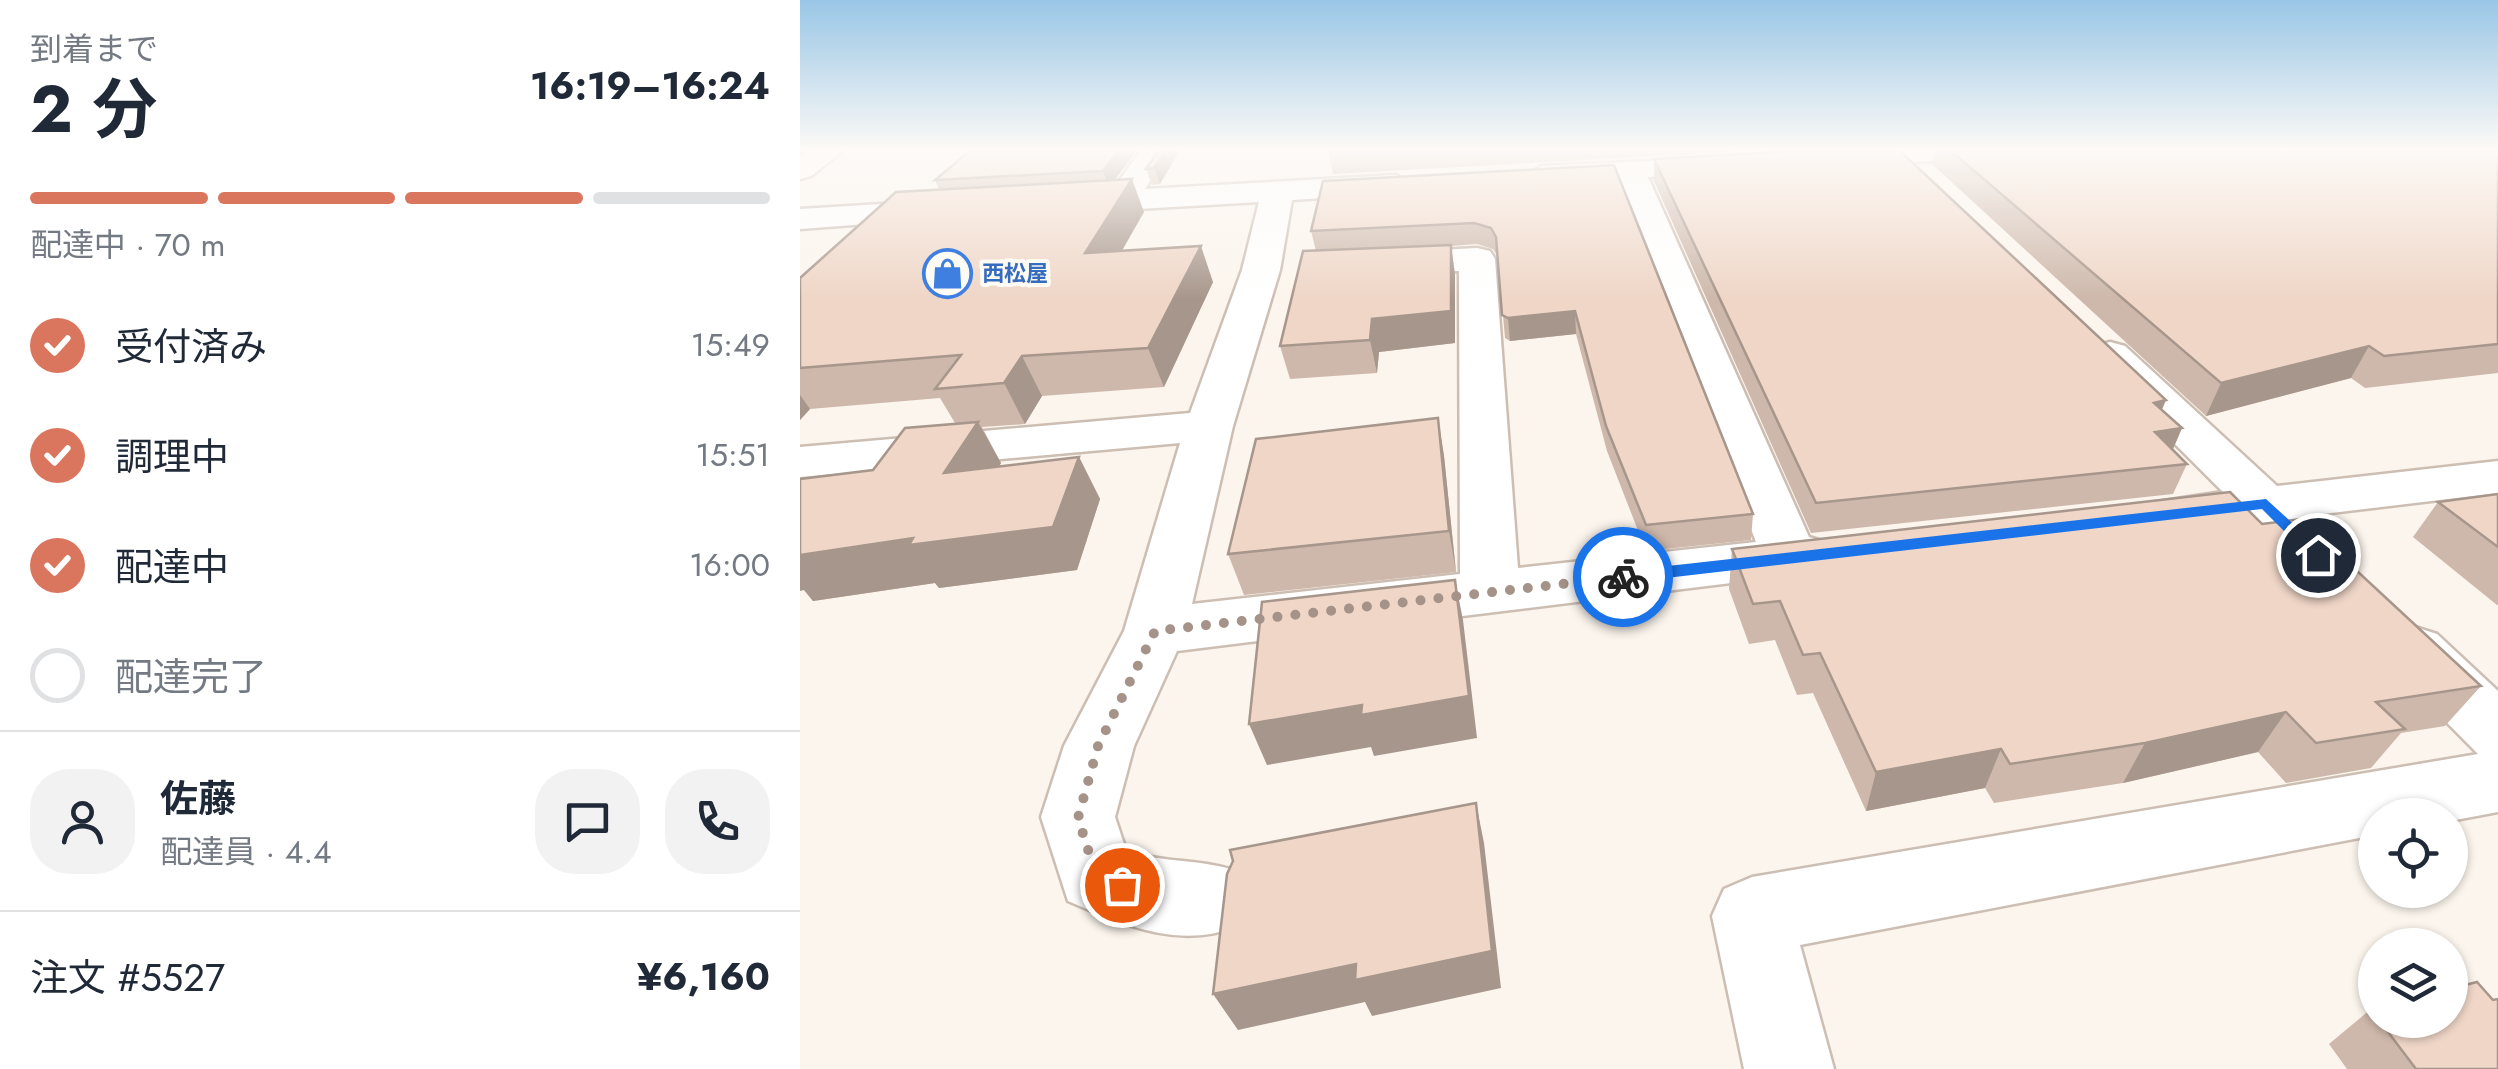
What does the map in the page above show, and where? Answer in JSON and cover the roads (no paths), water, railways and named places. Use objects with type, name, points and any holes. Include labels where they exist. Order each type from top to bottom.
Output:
[{"type":"street","points":[[1028,205],[1108,200]]},
{"type":"street","points":[[1211,899],[1148,896],[1096,875],[1078,818],[1098,746],[1155,631],[1208,426],[1300,268],[1280,200]]},
{"type":"street","points":[[1641,200],[1790,556]]},
{"type":"street","points":[[800,219],[971,208]]},
{"type":"street","points":[[1300,268],[1477,259],[1490,594]]},
{"type":"street","points":[[2082,329],[2320,558]]},
{"type":"street","points":[[800,462],[1208,426]]},
{"type":"street","points":[[2127,519],[2498,477]]},
{"type":"street","points":[[1155,631],[1850,550]]},
{"type":"street","points":[[2389,626],[2498,734]]},
{"type":"street","points":[[1789,1069],[1752,916],[2498,781]]},
{"type":"place","name":"西松屋","points":[[947,273]]}]
